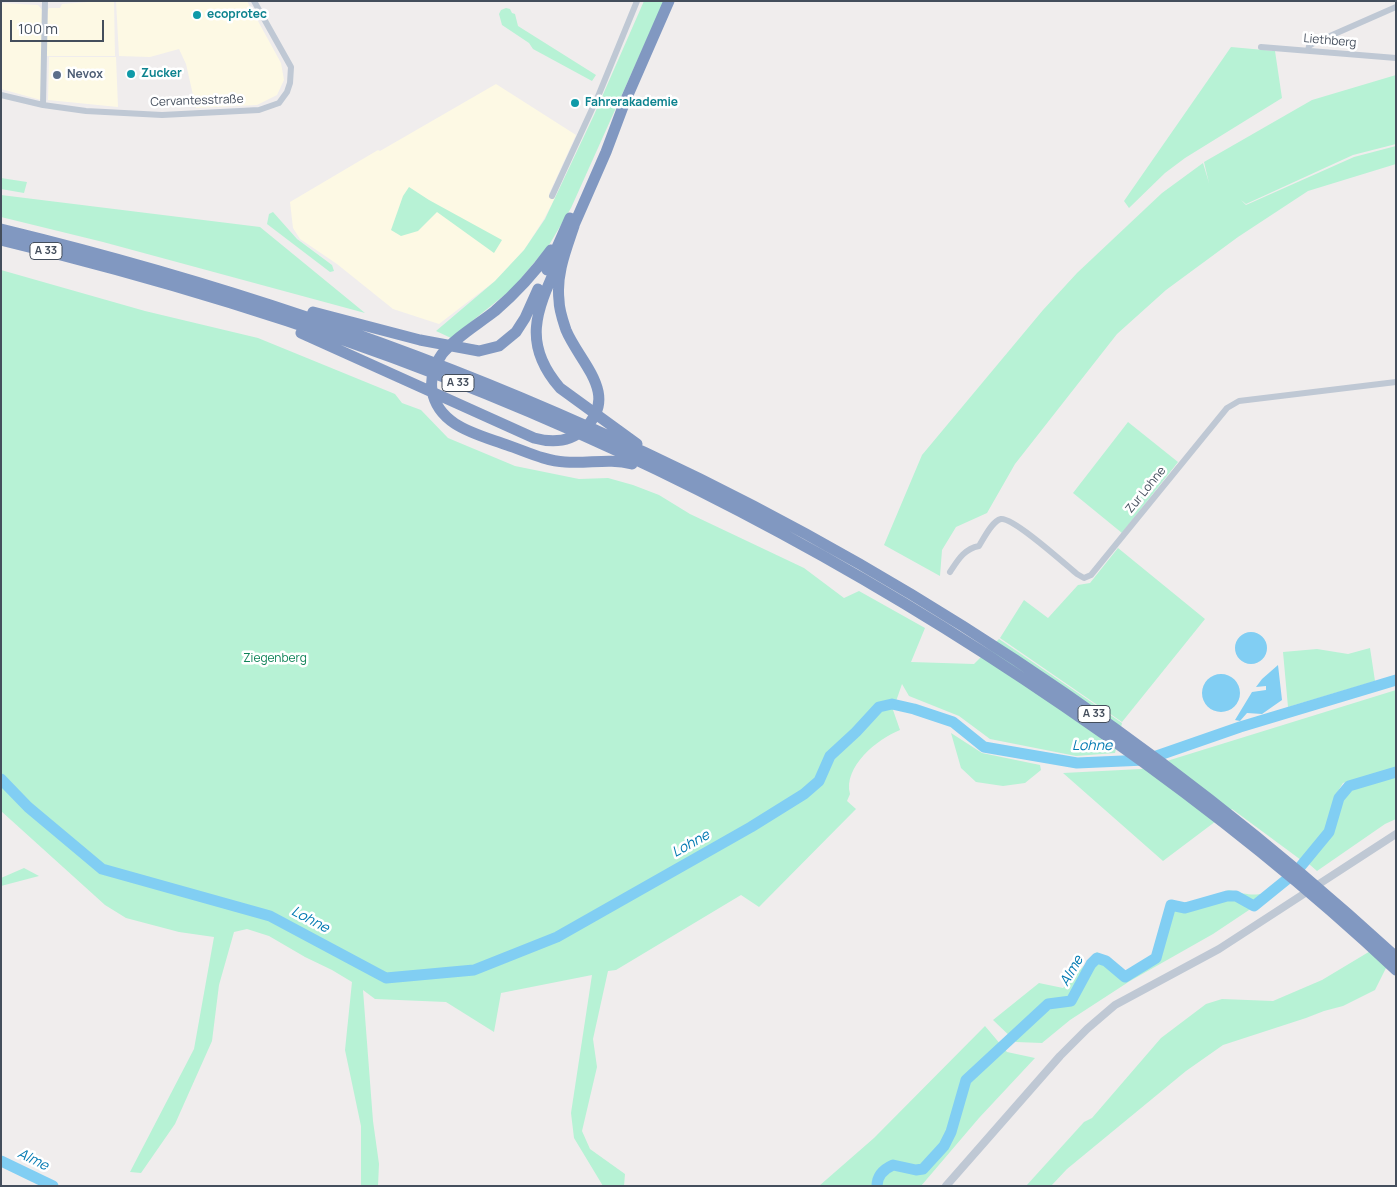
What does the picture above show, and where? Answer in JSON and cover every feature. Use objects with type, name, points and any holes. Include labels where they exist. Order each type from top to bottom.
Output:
[{"type":"highway","points":[[656,458],[560,388],[549,376],[538,349],[536,318],[540,303],[600,150],[624,104],[669,1]]},
{"type":"highway","points":[[280,308],[304,309],[420,340],[466,350],[479,351],[491,349],[507,341],[516,332],[525,318],[569,228]]},
{"type":"highway","points":[[569,228],[513,294],[464,334],[442,355],[432,377],[433,396],[442,414],[464,429],[546,459],[564,462],[617,460],[658,470]]},
{"type":"highway","points":[[252,310],[262,319],[314,339],[534,438],[554,442],[571,438],[590,424],[598,406],[598,387],[594,376],[567,331],[558,302],[560,271],[569,228]]},
{"type":"highway","name":"A 33","points":[[1,229],[170,274],[280,308],[449,368],[594,429],[758,509],[854,567],[997,648],[1048,682],[1136,744],[1269,847],[1396,957]]},
{"type":"highway","name":"A 33","points":[[1,240],[177,287],[252,310],[444,377],[522,409],[658,470],[854,567],[1033,684],[1160,773],[1264,855],[1396,970]]},
{"type":"street","points":[[43,105],[46,1]]},
{"type":"street","name":"Cervantesstraße","points":[[1,95],[43,105],[86,111],[162,115],[259,110],[278,103],[287,92],[290,83],[291,67],[254,1]]},
{"type":"street","points":[[552,196],[637,1]]},
{"type":"street","points":[[1308,51],[1309,46],[1314,43],[1396,7]]},
{"type":"street","name":"Liethberg","points":[[1262,47],[1396,58]]},
{"type":"street","name":"Zur Lohne","points":[[950,572],[962,554],[969,548],[979,546],[995,523],[1000,519],[1007,519],[1084,578],[1091,575],[1232,404],[1239,400],[1396,382]]},
{"type":"street","points":[[946,1186],[1060,1056],[1115,1005],[1219,949],[1396,834]]},
{"type":"shaded area","points":[[114,1],[115,56],[47,56],[47,11],[49,8],[60,8],[62,4]]},
{"type":"shaded area","points":[[116,1],[247,1],[281,63],[284,80],[277,95],[257,105],[196,108],[186,64],[179,49],[150,57],[119,56]]},
{"type":"shaded area","points":[[1,3],[38,5],[43,11],[41,100],[1,89]]},
{"type":"shaded area","points":[[49,57],[116,57],[118,107],[48,100]]},
{"type":"shaded area","points":[[496,84],[576,135],[549,194],[555,198],[544,219],[524,250],[495,281],[439,324],[393,309],[337,264],[300,239],[293,228],[290,202]]},
{"type":"green space","points":[[644,1],[664,1],[571,208],[549,245],[512,289],[451,338],[436,331],[495,281],[524,250],[545,219],[594,115]]},
{"type":"green space","points":[[506,8],[515,14],[518,26],[596,75],[592,81],[533,49],[529,43],[502,25],[499,14],[501,10]]},
{"type":"green space","points":[[1231,47],[1275,51],[1282,98],[1185,158],[1165,173],[1129,208],[1124,201]]},
{"type":"green space","points":[[1396,75],[1396,144],[1353,155],[1246,204],[1241,200],[1246,205],[1354,157],[1396,146],[1396,164],[1308,191],[1238,237],[1166,290],[1117,334],[1015,464],[987,513],[956,527],[942,550],[940,576],[884,545],[922,455],[1043,310],[1077,273],[1162,193],[1203,163],[1209,183],[1204,162],[1312,100]]},
{"type":"green space","points":[[1,178],[27,182],[24,193],[1,189]]},
{"type":"green space","points":[[409,187],[502,240],[494,253],[437,212],[418,231],[401,236],[391,230],[403,196]]},
{"type":"green space","points":[[1,195],[260,227],[365,313],[103,242],[1,217]]},
{"type":"green space","points":[[273,212],[297,239],[332,265],[334,271],[330,272],[267,224],[269,214]]},
{"type":"green space","name":"Ziegenberg","points":[[1,270],[145,311],[258,338],[395,394],[402,403],[421,410],[448,438],[515,466],[579,479],[608,478],[659,495],[690,514],[804,568],[844,598],[859,591],[925,628],[911,662],[974,664],[999,639],[1122,723],[1115,753],[1076,756],[990,739],[959,716],[909,696],[902,684],[893,710],[900,730],[872,747],[857,764],[852,774],[849,784],[850,794],[847,801],[856,809],[759,907],[741,895],[616,970],[608,971],[593,1039],[597,1067],[582,1131],[590,1149],[625,1174],[624,1186],[603,1186],[574,1138],[571,1113],[592,975],[501,993],[494,1032],[446,1002],[375,999],[363,990],[373,1121],[379,1164],[378,1186],[361,1186],[361,1126],[345,1050],[352,982],[269,936],[247,929],[234,932],[219,985],[212,1041],[175,1124],[141,1173],[130,1172],[194,1049],[214,937],[179,932],[126,918],[105,905],[1,811]]},
{"type":"green space","points":[[1128,422],[1178,462],[1122,533],[1073,493]]},
{"type":"green space","points":[[1118,548],[1205,619],[1122,722],[1000,638],[1024,600],[1048,618],[1078,585],[1090,583]]},
{"type":"green space","points":[[1370,648],[1375,681],[1288,707],[1283,652],[1317,649],[1348,654]]},
{"type":"green space","points":[[1396,690],[1396,767],[1343,783],[1335,796],[1325,831],[1301,860],[1232,809],[1163,861],[1063,773],[1141,769]]},
{"type":"green space","points":[[951,733],[982,753],[1040,765],[1041,770],[1025,783],[1003,786],[976,782],[961,768]]},
{"type":"green space","points":[[1396,774],[1396,819],[1385,824],[1317,871],[1309,864],[1333,833],[1343,799],[1350,788]]},
{"type":"green space","points":[[24,868],[39,876],[1,886],[1,878]]},
{"type":"green space","points":[[1229,890],[1254,894],[1279,890],[1213,934],[1130,981],[1070,1020],[1042,1043],[1016,1042],[993,1020],[1039,983],[1063,988],[1097,952],[1125,973],[1156,952],[1168,905],[1173,901],[1192,905]]},
{"type":"green space","points":[[1377,947],[1389,962],[1375,990],[1343,1006],[1223,1045],[1186,1071],[1067,1169],[1051,1186],[1026,1186],[1084,1122],[1092,1118],[1161,1038],[1206,1004],[1222,999],[1273,1001],[1322,980]]},
{"type":"green space","points":[[985,1026],[1007,1052],[1035,1058],[979,1118],[921,1186],[819,1186],[874,1138]]},
{"type":"water","points":[[1251,632],[1263,636],[1267,648],[1263,660],[1251,664],[1239,660],[1235,648],[1239,636]]},
{"type":"water","points":[[1278,665],[1282,700],[1262,714],[1247,713],[1240,721],[1235,720],[1252,692],[1266,690],[1266,686],[1256,687]]},
{"type":"water","points":[[1221,674],[1234,680],[1240,693],[1234,706],[1221,712],[1208,706],[1202,693],[1208,680]]},
{"type":"waterway","name":"Lohne","points":[[1,779],[28,807],[102,869],[270,916],[386,978],[474,970],[557,937],[751,827],[804,794],[819,781],[830,756],[879,707],[892,704],[953,722],[984,747],[1077,763],[1145,760],[1240,727],[1396,680]]},
{"type":"waterway","name":"Alme","points":[[877,1186],[878,1179],[882,1173],[893,1165],[916,1170],[923,1169],[944,1146],[951,1132],[966,1080],[1048,1004],[1071,1001],[1091,964],[1097,958],[1106,961],[1125,977],[1156,958],[1171,905],[1185,908],[1227,896],[1236,896],[1254,906],[1296,872],[1329,832],[1339,798],[1349,786],[1396,772]]},
{"type":"waterway","name":"Alme","points":[[1,1161],[53,1186]]},
{"type":"place","name":"ecoprotec","points":[[197,15]]},
{"type":"place","name":"Zucker","points":[[131,74]]},
{"type":"place","name":"Nevox","points":[[57,75]]},
{"type":"place","name":"Fahrerakademie","points":[[575,103]]}]
